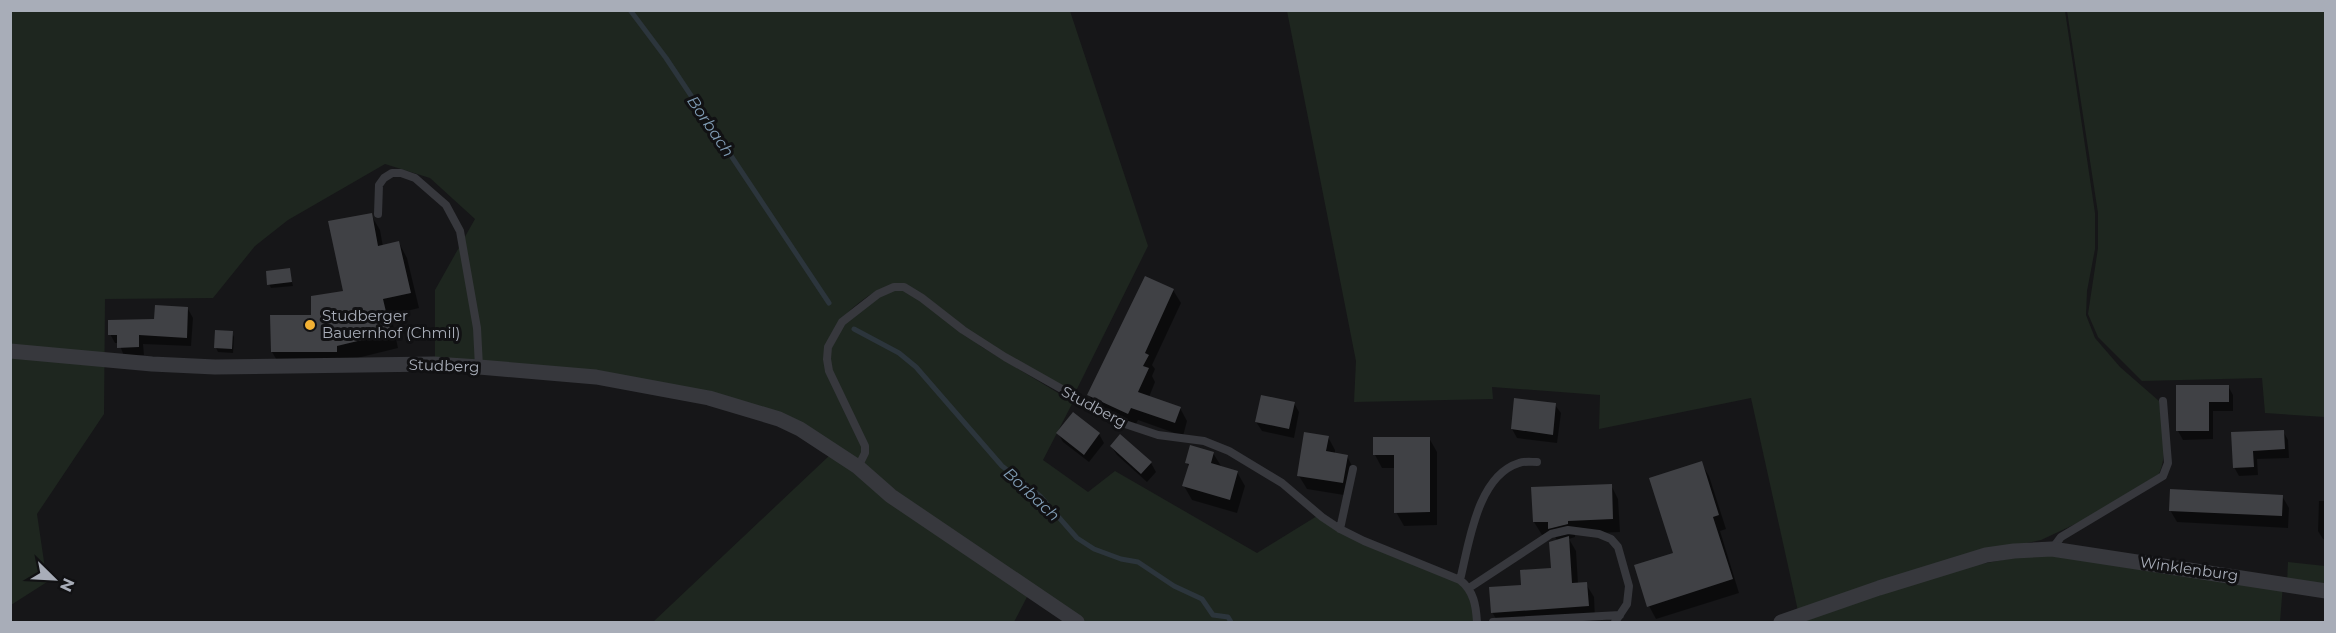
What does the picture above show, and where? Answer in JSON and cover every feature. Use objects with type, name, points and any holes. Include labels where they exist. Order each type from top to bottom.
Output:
[{"type":"street","name":"Studberg","points":[[10,351],[152,364],[214,367],[434,364],[479,367],[596,377],[709,398],[790,423],[858,467],[891,496],[1077,622]]},
{"type":"street","name":"Winklenburg","points":[[1781,622],[1986,555],[2014,551],[2052,549],[2325,591]]},
{"type":"lane","points":[[378,214],[379,185],[392,173],[401,173],[415,178],[446,205],[460,231],[477,328],[479,367]]},
{"type":"lane","name":"Studberg","points":[[858,467],[865,453],[865,446],[831,378],[826,353],[832,337],[851,314],[878,294],[898,287],[911,290],[922,297],[963,330],[1005,357],[1122,423],[1149,433],[1204,441],[1229,451],[1282,483],[1340,529],[1460,580],[1469,588]]},
{"type":"lane","points":[[2052,549],[2061,537],[2163,476],[2168,463],[2163,401]]},
{"type":"lane","points":[[1460,580],[1478,509],[1488,489],[1510,466],[1521,462],[1537,462]]},
{"type":"lane","points":[[1340,529],[1353,469]]},
{"type":"lane","points":[[1477,622],[1474,599],[1469,588],[1551,534],[1569,530],[1611,539],[1618,547],[1625,566],[1630,592],[1627,604],[1614,622]]},
{"type":"lane","points":[[1493,622],[1620,615]]},
{"type":"shaded area","points":[[10,11],[1070,11],[1148,246],[1073,397],[965,328],[924,295],[888,286],[857,304],[833,332],[824,353],[860,437],[862,453],[857,464],[752,404],[435,360],[435,290],[475,219],[430,178],[385,164],[288,220],[255,246],[213,298],[105,299],[104,414],[37,514],[47,582],[11,605]]},
{"type":"shaded area","points":[[1287,11],[2065,11],[2095,213],[2095,249],[2087,291],[2086,315],[2095,338],[2120,367],[2159,401],[2164,456],[2159,474],[2086,519],[2041,540],[1955,558],[1798,611],[1751,398],[1599,429],[1600,395],[1492,387],[1493,399],[1354,402],[1356,361]]},
{"type":"shaded area","points":[[2067,11],[2325,11],[2325,417],[2265,413],[2262,378],[2142,381],[2098,337],[2088,314],[2098,248],[2098,213]]},
{"type":"shaded area","points":[[893,290],[910,293],[982,347],[1073,402],[1043,460],[1088,492],[1115,471],[1257,553],[1317,516],[1459,583],[1469,595],[1475,622],[1083,622],[861,466],[867,454],[833,377],[829,353],[844,324],[872,301]]},
{"type":"shaded area","points":[[830,455],[1028,595],[1014,622],[653,622]]},
{"type":"shaded area","points":[[2053,555],[2283,584],[2280,622],[1799,622],[1960,568],[2013,558]]},
{"type":"shaded area","points":[[2288,562],[2325,566],[2325,589],[2287,583]]},
{"type":"building","points":[[372,213],[378,246],[399,241],[411,293],[383,299],[391,333],[337,346],[337,352],[271,352],[270,315],[311,315],[311,296],[343,291],[328,221]]},
{"type":"building","points":[[290,268],[292,282],[267,285],[266,271]]},
{"type":"building","points":[[1145,276],[1174,289],[1145,353],[1149,355],[1143,366],[1149,368],[1138,392],[1181,407],[1175,423],[1131,408],[1128,414],[1087,395]]},
{"type":"building","points":[[155,305],[188,307],[187,338],[139,335],[139,347],[117,348],[117,335],[108,335],[108,320],[154,319]]},
{"type":"building","points":[[215,330],[233,331],[232,349],[214,348]]},
{"type":"building","points":[[2176,385],[2229,385],[2229,402],[2209,402],[2209,431],[2176,431]]},
{"type":"building","points":[[1261,395],[1295,402],[1289,429],[1255,422]]},
{"type":"building","points":[[1514,398],[1556,403],[1553,435],[1511,429]]},
{"type":"building","points":[[1073,412],[1100,433],[1084,455],[1056,433]]},
{"type":"building","points":[[2284,430],[2285,449],[2253,451],[2254,467],[2233,468],[2231,432]]},
{"type":"building","points":[[1304,432],[1329,436],[1326,451],[1348,455],[1343,483],[1297,476]]},
{"type":"building","points":[[1120,434],[1152,462],[1141,474],[1110,446]]},
{"type":"building","points":[[1373,437],[1430,437],[1430,512],[1394,513],[1394,455],[1373,455]]},
{"type":"building","points":[[1190,445],[1214,452],[1211,463],[1238,471],[1230,500],[1182,486],[1189,464],[1185,463]]},
{"type":"building","points":[[1702,461],[1719,515],[1713,517],[1733,579],[1647,607],[1634,565],[1673,553],[1649,478]]},
{"type":"building","points":[[1612,484],[1613,519],[1568,521],[1568,524],[1548,529],[1548,522],[1533,522],[1531,487]]},
{"type":"building","points":[[2170,489],[2283,495],[2282,516],[2169,511]]},
{"type":"building","points":[[1569,536],[1572,583],[1587,582],[1589,606],[1491,613],[1489,587],[1521,585],[1520,570],[1551,568],[1549,542]]},
{"type":"waterway","name":"Borbach","points":[[630,10],[666,58],[829,303]]},
{"type":"waterway","name":"Borbach","points":[[854,329],[899,353],[916,367],[1002,466],[1040,496],[1077,538],[1094,549],[1121,559],[1138,562],[1174,586],[1202,599],[1213,615],[1228,617],[1231,622]]},
{"type":"place","name":"Studberger Bauernhof (Chmil)","points":[[310,325]]}]
